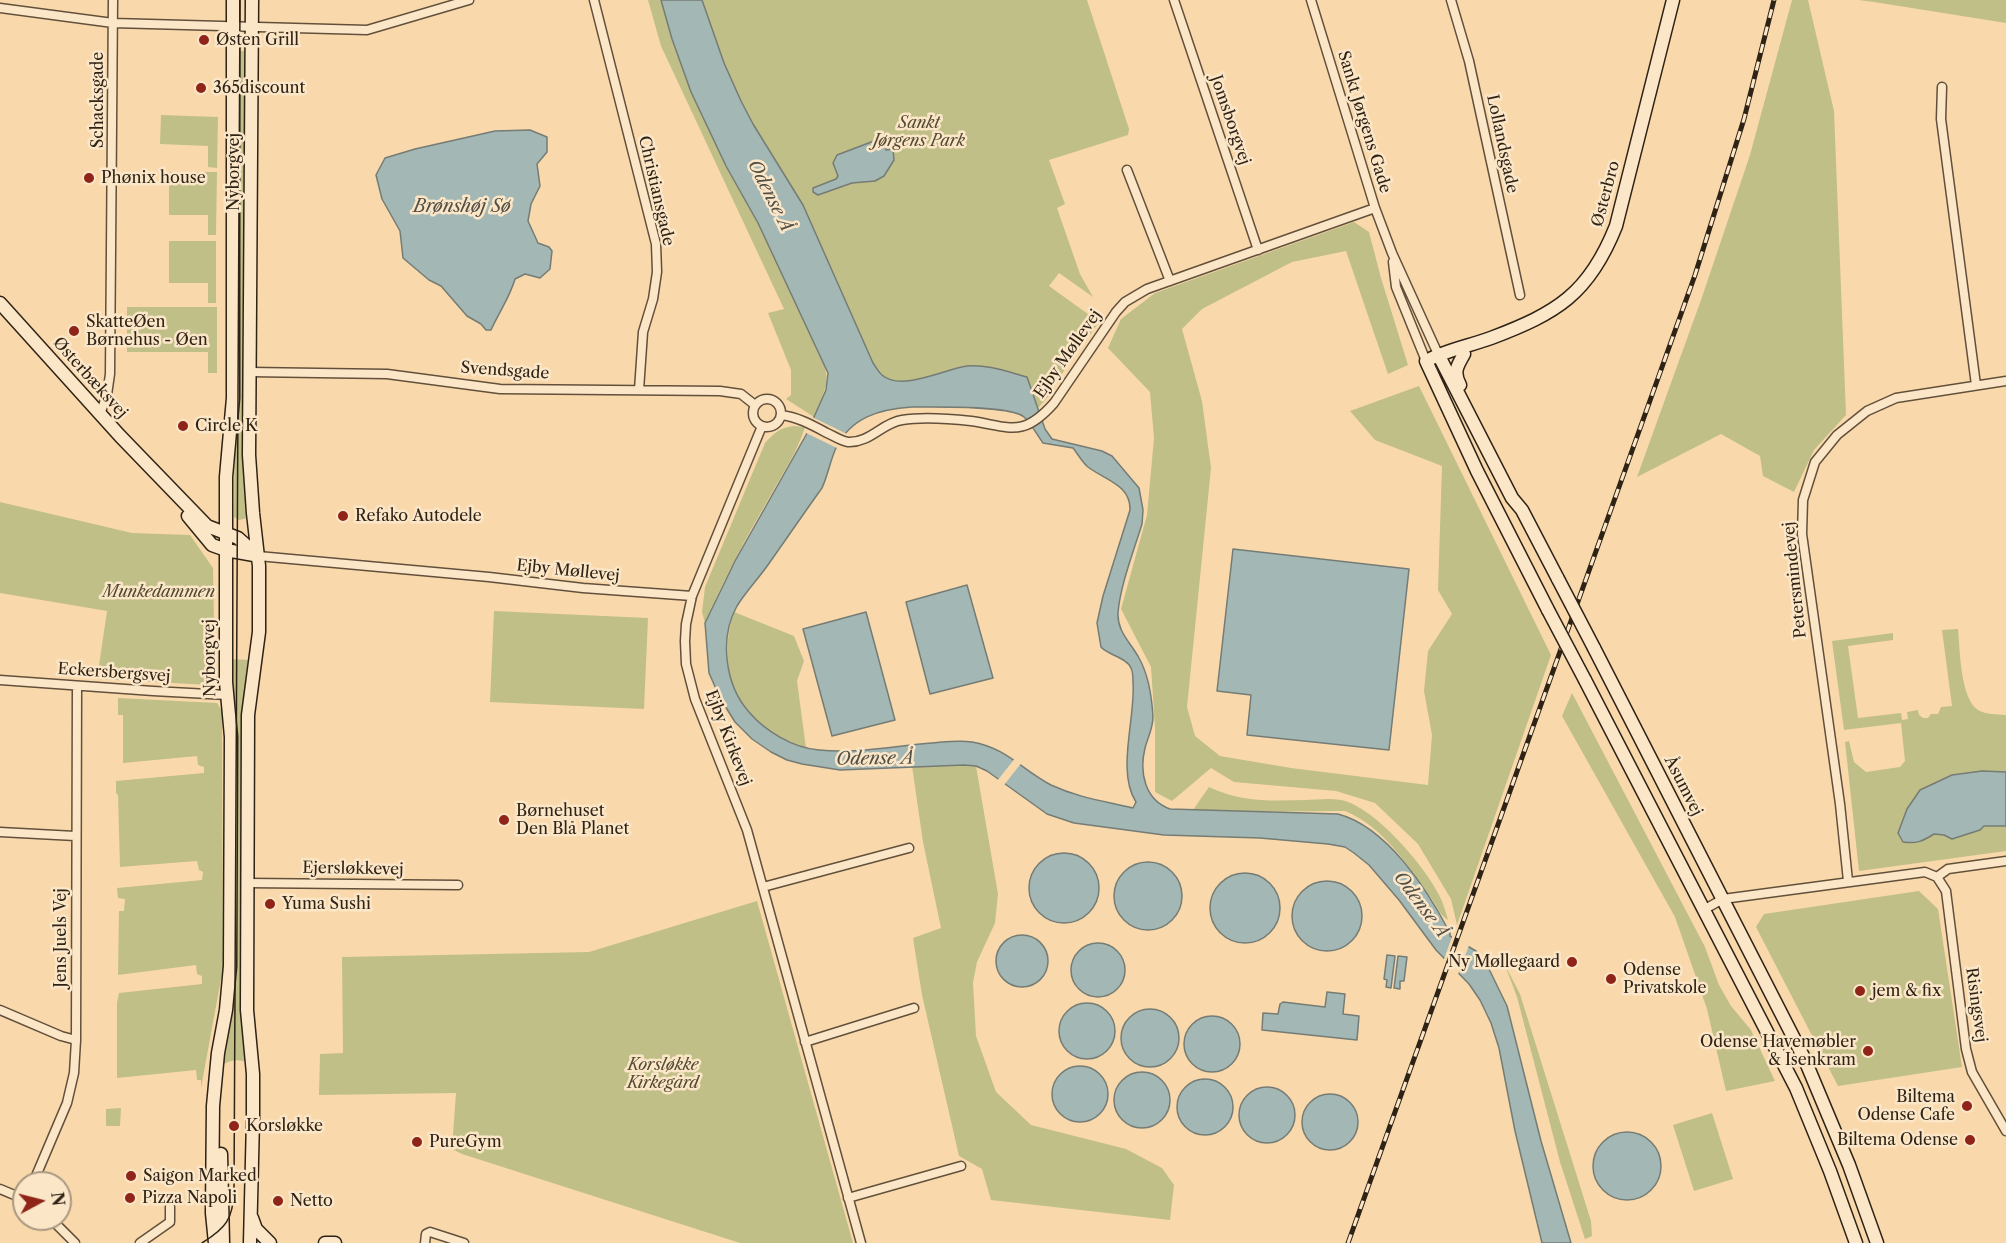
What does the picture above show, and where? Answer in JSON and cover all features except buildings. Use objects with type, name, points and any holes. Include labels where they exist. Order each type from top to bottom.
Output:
[{"type":"street","name":"Schacksgade","points":[[100,414],[107,395],[110,374],[113,0]]},
{"type":"street","name":"Nyborgvej","points":[[215,1243],[212,1202],[213,1106],[229,972],[231,736],[227,695],[226,477],[232,398],[234,0]]},
{"type":"street","name":"Nyborgvej","points":[[250,1243],[253,1074],[247,1021],[248,715],[259,632],[258,556],[250,477],[252,0]]},
{"type":"street","points":[[0,8],[113,23],[367,30],[469,0]]},
{"type":"street","name":"Christiansgade","points":[[594,0],[656,244],[657,272],[653,299],[643,332],[639,390]]},
{"type":"street","name":"Jomsborgvej","points":[[1174,0],[1258,250]]},
{"type":"street","name":"Sankt Jørgens Gade","points":[[1311,0],[1392,253],[1440,359]]},
{"type":"street","name":"Lollandsgade","points":[[1451,0],[1469,61],[1520,295]]},
{"type":"street","name":"Østerbro","points":[[1428,365],[1556,308],[1579,290],[1595,269],[1616,226],[1673,0]]},
{"type":"street","points":[[1942,87],[1941,118],[1976,385]]},
{"type":"street","points":[[1127,170],[1170,281]]},
{"type":"street","name":"Ejby Møllevej","points":[[781,415],[791,416],[845,442],[857,442],[870,437],[886,425],[903,420],[971,421],[1008,429],[1025,426],[1042,416],[1054,403],[1125,302],[1147,289],[1376,208]]},
{"type":"street","name":"Sankt Jørgens Gade","points":[[1392,253],[1396,287],[1428,365]]},
{"type":"street","name":"Østerbæksvej","points":[[0,303],[100,414],[207,526],[238,538],[258,556]]},
{"type":"street","name":"Østerbro","points":[[1440,359],[1464,354],[1476,349],[1489,339]]},
{"type":"street","points":[[1464,354],[1455,375],[1522,510]]},
{"type":"street","name":"Åsumvej","points":[[1440,359],[1512,498],[1522,510],[1594,648],[1805,1060],[1849,1165],[1877,1243]]},
{"type":"street","points":[[1428,365],[1477,471],[1796,1088],[1856,1243]]},
{"type":"street","name":"Svendsgade","points":[[250,372],[387,374],[500,389],[732,392],[748,398],[755,405]]},
{"type":"street","name":"Petersmindevej","points":[[1848,881],[1840,804],[1802,534],[1803,500],[1815,462],[1837,435],[1867,411],[1896,398],[2006,381]]},
{"type":"street","points":[[764,399],[778,404],[781,415],[773,425],[762,426],[754,420],[753,413],[755,405],[764,399]]},
{"type":"street","points":[[692,596],[762,426]]},
{"type":"street","name":"Østerbæksvej","points":[[157,475],[212,545],[258,556]]},
{"type":"street","name":"Ejby Møllevej","points":[[258,556],[583,588],[692,596]]},
{"type":"street","name":"Ejby Kirkevej","points":[[692,596],[686,624],[686,664],[695,699],[747,830],[861,1243]]},
{"type":"street","name":"Eckersbergsvej","points":[[0,680],[227,695]]},
{"type":"street","name":"Jens Juels Vej","points":[[38,1171],[67,1103],[73,1080],[76,1040],[77,686]]},
{"type":"street","points":[[0,832],[75,836]]},
{"type":"street","points":[[763,887],[909,848]]},
{"type":"street","points":[[1705,909],[1723,899],[1925,872],[1937,877],[1948,869],[2006,861]]},
{"type":"street","name":"Risingsvej","points":[[1937,877],[1946,891],[1972,1072],[2006,1131]]},
{"type":"street","name":"Ejersløkkevej","points":[[247,883],[458,885]]},
{"type":"street","points":[[805,1042],[915,1008]]},
{"type":"street","points":[[0,1010],[76,1040]]},
{"type":"street","points":[[216,1071],[221,1134],[223,1243]]},
{"type":"street","points":[[848,1198],[961,1166]]},
{"type":"street","points":[[140,1243],[170,1222],[170,1207]]},
{"type":"street","points":[[251,1214],[256,1229],[270,1243]]},
{"type":"street","points":[[63,1231],[75,1243]]},
{"type":"street","points":[[425,1243],[426,1234],[430,1232],[464,1243]]},
{"type":"street","points":[[326,1243],[334,1243]]},
{"type":"green space","points":[[648,0],[661,0],[691,92],[726,166],[758,223],[824,364],[826,385],[814,417],[786,399],[791,395],[791,370],[768,313],[784,309],[661,46]]},
{"type":"green space","name":"Sankt Jørgens Park","points":[[702,0],[1087,0],[1129,129],[1128,135],[1049,160],[1065,204],[1057,208],[1080,274],[1093,297],[1059,273],[1049,286],[1099,322],[1038,408],[1027,377],[997,369],[967,366],[923,378],[900,381],[890,380],[879,372],[873,364],[803,205],[741,101],[724,63]]},
{"type":"green space","points":[[1792,0],[1808,0],[1834,111],[1846,415],[1814,450],[1794,492],[1763,476],[1760,456],[1721,434],[1637,477],[1750,155]]},
{"type":"green space","points":[[1859,0],[2006,0],[2006,23],[1874,2]]},
{"type":"green space","points":[[237,51],[249,51],[248,518],[239,520],[234,517]]},
{"type":"green space","points":[[161,115],[218,117],[217,168],[208,167],[208,146],[160,144]]},
{"type":"green space","points":[[169,172],[217,172],[216,235],[208,235],[208,215],[169,215]]},
{"type":"green space","points":[[1354,222],[1369,232],[1408,365],[1388,374],[1346,251],[1292,262],[1202,309],[1182,329],[1202,401],[1211,468],[1187,707],[1195,736],[1220,756],[1291,768],[1428,785],[1432,735],[1424,691],[1428,651],[1452,614],[1438,590],[1442,466],[1375,440],[1350,411],[1419,386],[1551,655],[1457,925],[1451,899],[1418,844],[1375,803],[1336,791],[1234,782],[1211,768],[1172,801],[1155,792],[1155,727],[1151,667],[1121,609],[1147,515],[1154,438],[1150,392],[1108,348],[1121,319],[1155,293]]},
{"type":"green space","points":[[169,241],[216,241],[216,303],[208,303],[208,283],[169,283]]},
{"type":"green space","points":[[127,307],[217,307],[217,373],[208,373],[208,352],[127,352]]},
{"type":"green space","points":[[793,426],[805,427],[798,446],[735,559],[705,623],[702,612],[705,587],[765,443],[778,431]]},
{"type":"green space","name":"Munkedammen","points":[[0,502],[132,533],[190,535],[213,568],[215,678],[210,685],[97,679],[107,611],[0,593]]},
{"type":"green space","points":[[494,611],[648,618],[644,709],[490,702]]},
{"type":"green space","points":[[734,612],[794,636],[804,661],[797,681],[806,748],[761,726],[746,710],[738,697],[729,670],[728,655],[730,626]]},
{"type":"green space","points":[[1958,629],[1964,684],[1972,704],[1984,713],[2006,715],[2006,851],[1859,871],[1845,742],[1849,741],[1854,762],[1866,772],[1900,767],[1905,761],[1901,723],[1844,730],[1832,641],[1893,633],[1893,640],[1848,646],[1858,718],[1901,713],[1902,720],[1908,719],[1907,712],[1918,710],[1919,715],[1928,718],[1931,714],[1938,714],[1941,707],[1952,706],[1942,630]]},
{"type":"green space","points":[[229,659],[250,660],[248,1063],[234,1060],[220,1067],[228,1023]]},
{"type":"green space","points":[[1572,693],[1705,947],[1719,985],[1731,1006],[1751,1030],[1775,1081],[1726,1091],[1707,1009],[1675,917],[1562,716]]},
{"type":"green space","points":[[118,698],[217,703],[222,711],[223,968],[201,1088],[201,1080],[197,1080],[196,1070],[117,1078],[119,993],[202,984],[202,976],[197,974],[196,965],[118,975],[119,911],[124,911],[125,899],[118,898],[117,888],[202,880],[203,872],[199,870],[197,861],[120,867],[116,781],[204,773],[204,767],[198,765],[197,756],[123,763],[123,715],[118,715]]},
{"type":"green space","points":[[912,766],[976,766],[998,894],[995,923],[977,962],[973,983],[976,1036],[996,1092],[1031,1125],[1126,1149],[1162,1168],[1174,1185],[1170,1220],[991,1200],[982,1169],[959,1156],[922,995],[913,938],[941,928],[923,842]]},
{"type":"green space","points":[[1209,787],[1232,796],[1255,800],[1332,799],[1354,805],[1384,826],[1412,856],[1434,886],[1448,920],[1393,847],[1359,818],[1345,811],[1193,810]]},
{"type":"green space","points":[[1919,891],[1938,909],[1962,1067],[1838,1086],[1756,927],[1764,914]]},
{"type":"green space","name":"Korsløkke Kirkegård","points":[[757,901],[853,1243],[740,1243],[462,1154],[452,1149],[456,1093],[319,1095],[320,1054],[343,1053],[342,957],[589,952]]},
{"type":"green space","points":[[1505,965],[1520,994],[1591,1221],[1592,1236],[1585,1239],[1560,1162],[1517,997]]},
{"type":"green space","points":[[121,1108],[120,1126],[106,1126],[106,1109]]},
{"type":"green space","points":[[1712,1113],[1733,1179],[1694,1191],[1673,1125]]},
{"type":"water","name":"Odense Å","points":[[661,0],[702,0],[724,63],[741,101],[803,205],[873,363],[881,374],[890,380],[900,381],[923,378],[967,366],[982,366],[1027,377],[1045,429],[1052,439],[1102,451],[1112,456],[1139,488],[1143,510],[1142,524],[1124,580],[1118,620],[1122,632],[1142,664],[1151,695],[1153,721],[1143,757],[1144,776],[1150,792],[1162,805],[1170,809],[1338,814],[1356,821],[1373,832],[1404,862],[1430,898],[1450,936],[1476,951],[1489,969],[1507,1006],[1541,1141],[1571,1243],[1542,1243],[1515,1131],[1499,1048],[1480,1000],[1469,984],[1436,950],[1399,900],[1369,865],[1345,847],[1260,838],[1164,835],[1074,823],[1047,814],[987,771],[976,766],[840,770],[802,764],[771,752],[752,739],[735,722],[720,698],[709,673],[705,623],[735,561],[806,435],[826,390],[828,373],[758,223],[726,166],[691,92]],"holes":[[[912,407],[988,409],[1016,413],[1027,420],[1043,443],[1073,448],[1088,467],[1116,484],[1126,495],[1130,510],[1103,596],[1097,623],[1101,647],[1126,662],[1133,673],[1127,760],[1130,789],[1136,802],[1133,808],[1092,799],[1051,785],[1005,754],[972,742],[847,751],[809,749],[790,742],[763,726],[749,712],[734,689],[727,661],[731,619],[737,606],[822,488],[842,437],[858,422],[868,417],[889,410]]]},
{"type":"water","name":"Brønshøj Sø","points":[[530,130],[547,137],[547,152],[537,164],[540,186],[531,204],[528,221],[538,243],[549,247],[552,251],[550,269],[540,278],[525,274],[515,279],[491,330],[486,330],[481,324],[467,316],[441,286],[429,280],[403,258],[400,231],[382,199],[376,175],[385,158],[415,149],[495,131]]},
{"type":"water","points":[[887,136],[891,142],[886,146],[886,150],[893,149],[894,160],[884,176],[875,181],[852,183],[818,195],[813,192],[813,188],[836,179],[838,176],[833,163],[837,155]]},
{"type":"water","points":[[1233,549],[1409,569],[1389,750],[1247,735],[1251,695],[1217,691]]},
{"type":"water","points":[[967,585],[993,678],[930,694],[906,602]]},
{"type":"water","points":[[866,612],[895,720],[832,736],[803,629]]},
{"type":"water","points":[[1982,771],[2006,772],[2006,826],[1984,826],[1980,830],[1952,839],[1934,834],[1920,841],[1903,842],[1898,833],[1907,809],[1920,790],[1952,775]]},
{"type":"water","points":[[1064,853],[1083,859],[1093,869],[1099,888],[1093,907],[1083,917],[1064,923],[1045,917],[1035,907],[1029,888],[1035,869],[1045,859]]},
{"type":"water","points":[[1148,862],[1161,865],[1172,872],[1179,883],[1182,896],[1179,909],[1172,920],[1161,927],[1148,930],[1135,927],[1124,920],[1117,909],[1114,896],[1117,883],[1124,872],[1135,865]]},
{"type":"water","points":[[1245,873],[1258,876],[1270,883],[1277,895],[1280,908],[1277,921],[1270,933],[1258,940],[1245,943],[1232,940],[1220,933],[1213,921],[1210,908],[1213,895],[1220,883],[1232,876]]},
{"type":"water","points":[[1327,881],[1340,884],[1352,891],[1359,903],[1362,916],[1359,929],[1352,941],[1340,948],[1327,951],[1314,948],[1302,941],[1295,929],[1292,916],[1295,903],[1302,891],[1314,884]]},
{"type":"water","points":[[1017,935],[1027,935],[1041,942],[1048,961],[1041,980],[1027,987],[1017,987],[1007,983],[1000,976],[996,966],[996,956],[1000,946],[1007,939]]},
{"type":"water","points":[[1098,943],[1108,945],[1117,951],[1123,960],[1125,970],[1123,980],[1117,989],[1108,995],[1098,997],[1088,995],[1079,989],[1073,980],[1071,970],[1073,960],[1079,951],[1088,945]]},
{"type":"water","points":[[1387,955],[1395,956],[1391,988],[1386,987],[1387,980],[1384,979]]},
{"type":"water","points":[[1398,956],[1407,957],[1404,981],[1400,981],[1400,989],[1394,988]]},
{"type":"water","points":[[1327,992],[1345,994],[1343,1014],[1359,1016],[1357,1040],[1262,1030],[1263,1013],[1278,1014],[1280,1004],[1283,1002],[1325,1007]]},
{"type":"water","points":[[1081,1003],[1093,1003],[1103,1007],[1111,1015],[1115,1031],[1111,1047],[1103,1055],[1093,1059],[1081,1059],[1071,1055],[1063,1047],[1059,1037],[1059,1025],[1063,1015],[1071,1007]]},
{"type":"water","points":[[1150,1009],[1166,1014],[1174,1022],[1179,1038],[1174,1054],[1166,1062],[1150,1067],[1134,1062],[1126,1054],[1121,1038],[1126,1022],[1134,1014]]},
{"type":"water","points":[[1207,1016],[1217,1016],[1232,1024],[1238,1033],[1240,1044],[1238,1055],[1232,1064],[1217,1072],[1207,1072],[1196,1067],[1189,1060],[1184,1049],[1184,1039],[1189,1028],[1196,1021]]},
{"type":"water","points":[[1080,1066],[1091,1068],[1100,1074],[1106,1083],[1108,1094],[1106,1105],[1100,1114],[1091,1120],[1080,1122],[1069,1120],[1060,1114],[1054,1105],[1052,1094],[1054,1083],[1060,1074],[1069,1068]]},
{"type":"water","points":[[1136,1072],[1148,1072],[1158,1076],[1166,1084],[1170,1100],[1166,1116],[1158,1124],[1148,1128],[1136,1128],[1126,1124],[1118,1116],[1114,1106],[1114,1094],[1118,1084],[1126,1076]]},
{"type":"water","points":[[1199,1079],[1211,1079],[1221,1083],[1229,1091],[1233,1107],[1229,1123],[1221,1131],[1211,1135],[1199,1135],[1189,1131],[1181,1123],[1177,1113],[1177,1101],[1181,1091],[1189,1083]]},
{"type":"water","points":[[1262,1087],[1272,1087],[1287,1095],[1293,1104],[1295,1115],[1293,1126],[1287,1135],[1272,1143],[1262,1143],[1251,1138],[1244,1131],[1239,1120],[1239,1110],[1244,1099],[1251,1092]]},
{"type":"water","points":[[1324,1094],[1336,1094],[1350,1102],[1358,1116],[1356,1133],[1350,1142],[1336,1150],[1324,1150],[1307,1138],[1302,1128],[1302,1116],[1314,1099]]},
{"type":"water","points":[[1627,1132],[1640,1135],[1651,1142],[1658,1153],[1661,1166],[1658,1179],[1651,1190],[1640,1197],[1627,1200],[1614,1197],[1603,1190],[1596,1179],[1593,1166],[1596,1153],[1603,1142],[1614,1135]]},
{"type":"pier","points":[[812,417],[847,434],[839,449],[804,432]]},
{"type":"pier","points":[[1016,757],[1023,761],[1004,785],[997,781]]},
{"type":"pier","points":[[1453,934],[1470,943],[1457,977],[1443,962]]},
{"type":"tram line","points":[[202,1243],[227,1222],[232,1209],[234,1191],[240,0]]},
{"type":"railway","points":[[1348,1243],[1695,275],[1744,119],[1774,0]]},
{"type":"place","name":"Østen Grill","points":[[204,40]]},
{"type":"place","name":"365discount","points":[[201,88]]},
{"type":"place","name":"Phønix house","points":[[89,178]]},
{"type":"place","name":"SkatteØen Børnehus - Øen","points":[[74,331]]},
{"type":"place","name":"Circle K","points":[[183,426]]},
{"type":"place","name":"Refako Autodele","points":[[343,516]]},
{"type":"place","name":"Børnehuset Den Blå Planet","points":[[504,820]]},
{"type":"place","name":"Yuma Sushi","points":[[270,904]]},
{"type":"place","name":"Ny Møllegaard","points":[[1572,962]]},
{"type":"place","name":"Odense Privatskole","points":[[1611,979]]},
{"type":"place","name":"jem & fix","points":[[1860,991]]},
{"type":"place","name":"Odense Havemøbler & Isenkram","points":[[1868,1051]]},
{"type":"place","name":"Biltema Odense Cafe","points":[[1967,1106]]},
{"type":"place","name":"Korsløkke","points":[[234,1126]]},
{"type":"place","name":"Biltema Odense","points":[[1970,1140]]},
{"type":"place","name":"PureGym","points":[[417,1142]]},
{"type":"place","name":"Saigon Marked","points":[[131,1176]]},
{"type":"place","name":"Pizza Napoli","points":[[130,1198]]},
{"type":"place","name":"Netto","points":[[278,1201]]}]
